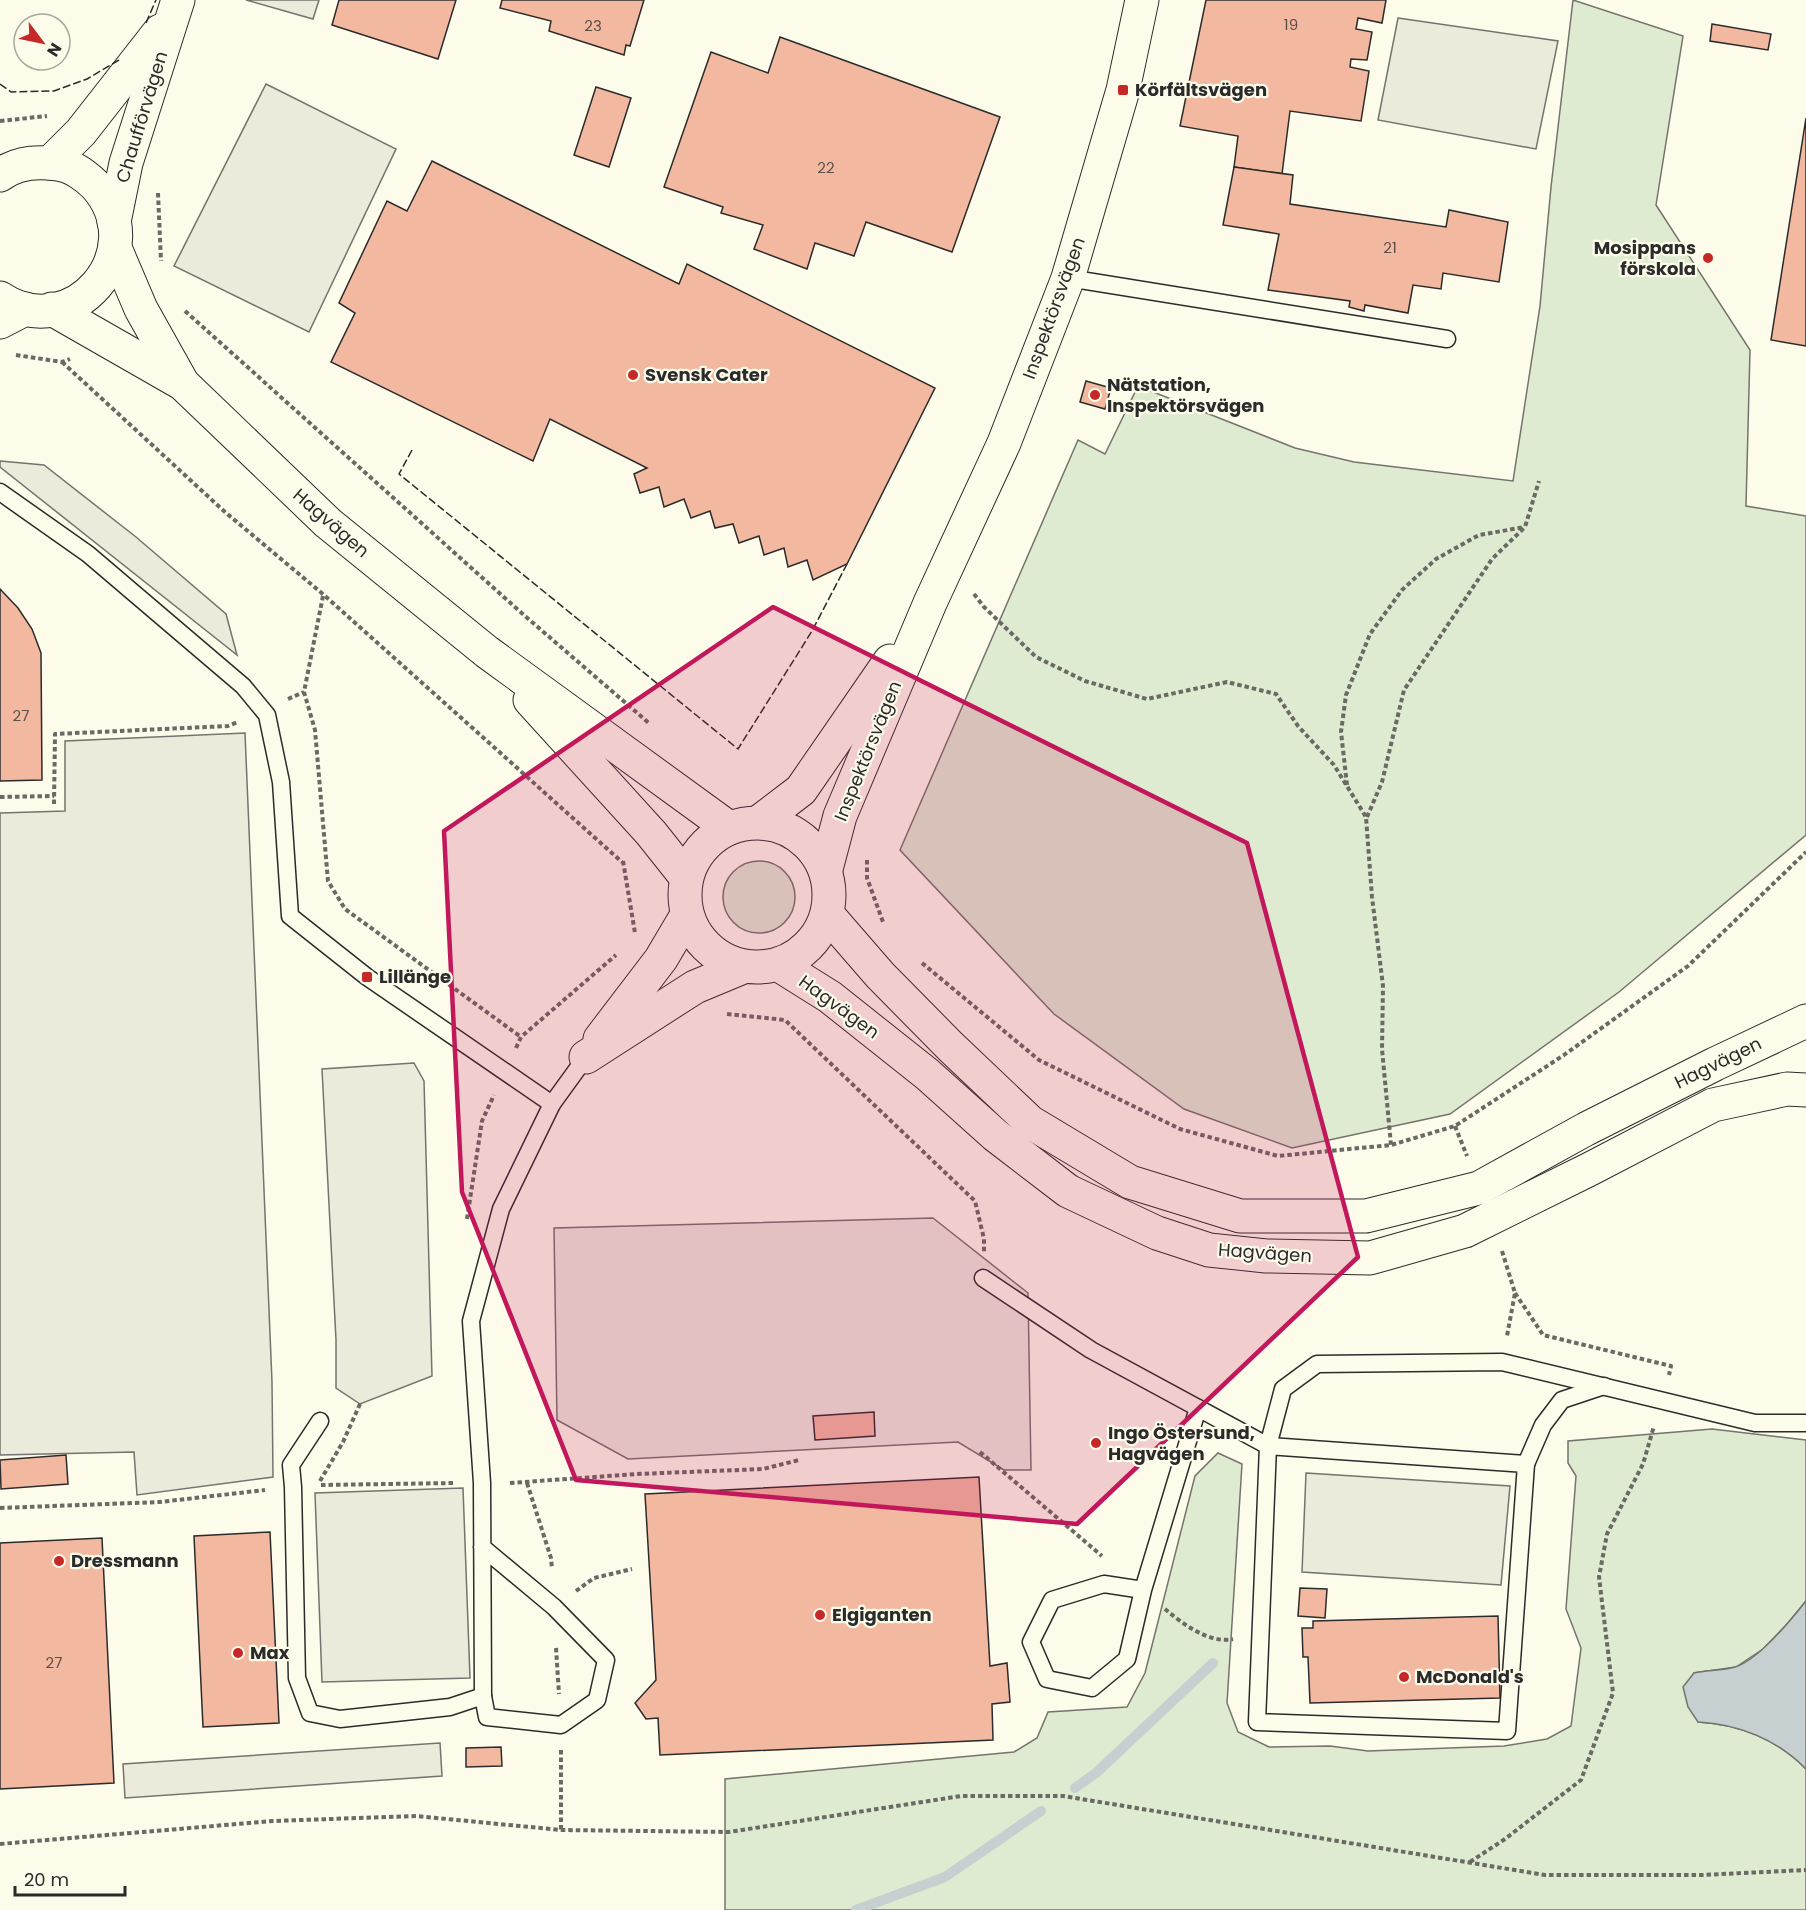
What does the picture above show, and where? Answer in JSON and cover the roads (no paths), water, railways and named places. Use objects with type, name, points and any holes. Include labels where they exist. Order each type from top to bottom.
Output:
[{"type":"street","name":"Inspektörsvägen","points":[[826,869],[840,816],[930,603],[1004,443],[1068,279],[1123,90],[1142,0]]},
{"type":"street","name":"Chaufförvägen","points":[[19,163],[81,132],[176,6]]},
{"type":"street","name":"Chaufförvägen","points":[[19,310],[65,307],[90,294],[106,273],[115,235],[126,163],[176,6]]},
{"type":"street","name":"Hagvägen","points":[[19,163],[63,164],[88,177],[105,197],[115,235],[141,309],[183,384],[328,523],[487,652],[744,825]]},
{"type":"street","name":"Hagvägen","points":[[19,310],[183,384]]},
{"type":"street","name":"Inspektörsvägen","points":[[744,825],[801,790],[930,603]]},
{"type":"street","name":"Hagvägen","points":[[487,652],[651,833],[686,877]]},
{"type":"street","points":[[586,1057],[695,987],[743,968],[779,965],[811,946],[828,915],[830,889],[826,869],[813,847],[795,832],[744,825],[706,843],[691,864],[686,877],[684,902],[687,915],[702,943],[721,959],[743,968]]},
{"type":"street","points":[[586,1057],[661,959],[687,915]]},
{"type":"street","name":"Hagvägen","points":[[828,915],[880,975],[1030,1122],[1130,1182],[1240,1216],[1366,1216],[1479,1188],[1586,1129],[1715,1064],[1806,1022]]},
{"type":"street","name":"Hagvägen","points":[[779,965],[831,997],[927,1074],[995,1135],[1068,1191],[1157,1233],[1209,1250],[1266,1256],[1370,1258],[1465,1231],[1713,1105],[1787,1089],[1806,1090]]},
{"type":"lane","points":[[1068,279],[1447,339]]},
{"type":"lane","points":[[0,492],[88,554],[243,686],[267,715],[281,782],[290,916],[367,977],[552,1104]]},
{"type":"lane","points":[[482,1547],[554,1607],[606,1660],[597,1700],[561,1725],[487,1717],[483,1696],[482,1547],[482,1482],[471,1321],[501,1209],[552,1104],[586,1057]]},
{"type":"lane","points":[[983,1278],[1091,1350],[1268,1446],[1526,1464]]},
{"type":"lane","points":[[1604,1386],[1562,1400],[1544,1425],[1526,1464],[1507,1731],[1257,1722],[1268,1446],[1283,1389],[1317,1364],[1502,1362],[1604,1386],[1755,1423],[1806,1423]]},
{"type":"lane","points":[[1143,1590],[1104,1584],[1052,1600],[1030,1642],[1047,1679],[1092,1688],[1126,1659],[1143,1590],[1198,1408]]},
{"type":"lane","points":[[320,1421],[291,1465],[297,1678],[310,1713],[340,1719],[450,1707],[483,1696]]},
{"type":"waterway","points":[[1075,1788],[1096,1773],[1213,1663]]},
{"type":"waterway","points":[[856,1910],[945,1877],[1041,1811]]},
{"type":"place","name":"Körfältsvägen","points":[[1123,90]]},
{"type":"place","name":"Mosippans förskola","points":[[1708,258]]},
{"type":"place","name":"Svensk Cater","points":[[633,375]]},
{"type":"place","name":"Nätstation, Inspektörsvägen","points":[[1095,395]]},
{"type":"place","name":"Lillänge","points":[[367,977]]},
{"type":"place","name":"Ingo Östersund, Hagvägen","points":[[1096,1443]]},
{"type":"place","name":"Dressmann","points":[[59,1561]]},
{"type":"place","name":"Elgiganten","points":[[820,1615]]},
{"type":"place","name":"Max","points":[[238,1653]]},
{"type":"place","name":"McDonald's","points":[[1404,1677]]}]
